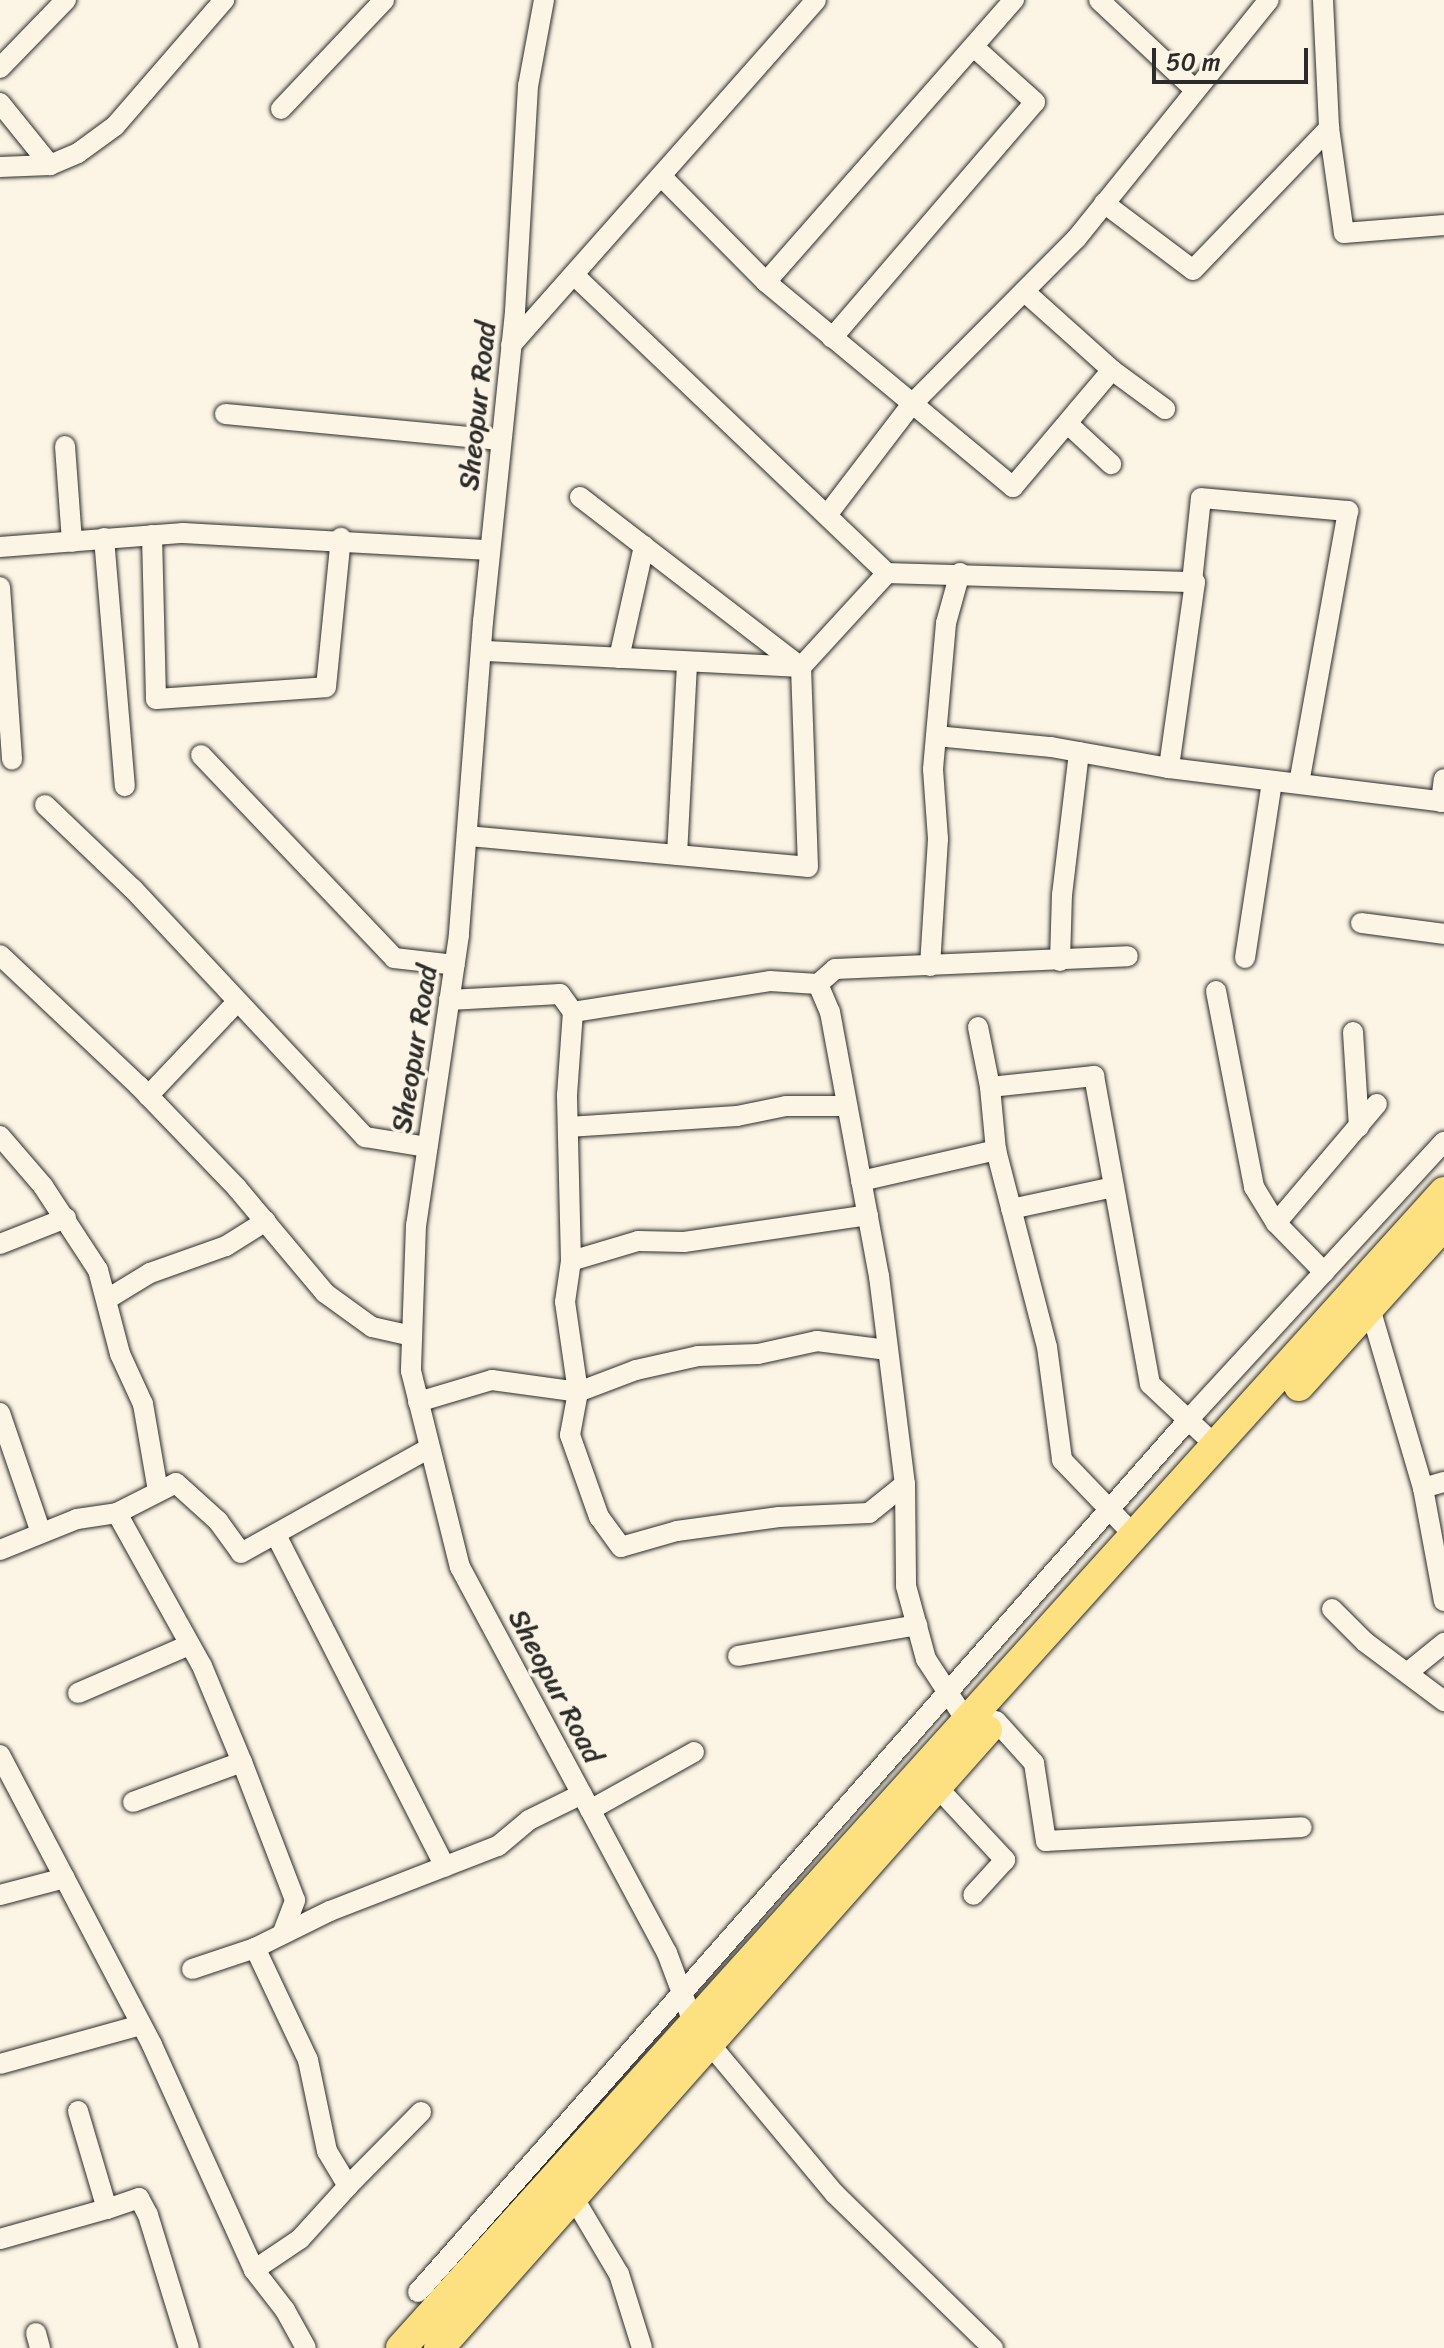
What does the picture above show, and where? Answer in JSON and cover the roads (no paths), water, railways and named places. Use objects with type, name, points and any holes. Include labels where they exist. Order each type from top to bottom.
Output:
[{"type":"highway","points":[[401,2348],[937,1787],[982,1721],[1135,1536],[1444,1192]]},
{"type":"highway","points":[[439,2348],[572,2195],[700,2034],[982,1721],[1370,1308],[1444,1225]]},
{"type":"street","points":[[0,167],[50,165],[78,153],[115,126],[224,0]]},
{"type":"street","points":[[281,109],[384,0]]},
{"type":"street","name":"Sheopur Road","points":[[544,0],[526,100],[511,345],[490,550],[455,965],[416,1225],[411,1371],[428,1449],[460,1567],[586,1802],[682,1991],[700,2034]]},
{"type":"street","points":[[511,345],[816,0]]},
{"type":"street","points":[[766,282],[1014,0]]},
{"type":"street","points":[[1099,0],[1193,88]]},
{"type":"street","points":[[827,515],[912,404],[1024,291],[1104,203],[1193,88],[1269,0]]},
{"type":"street","points":[[1323,0],[1329,128],[1344,233],[1444,225]]},
{"type":"street","points":[[0,68],[58,3]]},
{"type":"street","points":[[832,338],[1035,102],[974,47]]},
{"type":"street","points":[[0,103],[50,165]]},
{"type":"street","points":[[1104,203],[1193,270],[1329,128]]},
{"type":"street","points":[[661,176],[766,282],[1013,487],[1112,370]]},
{"type":"street","points":[[574,275],[887,573],[1192,582]]},
{"type":"street","points":[[1024,291],[1112,370],[1165,409]]},
{"type":"street","points":[[225,414],[501,440]]},
{"type":"street","points":[[1068,424],[1111,464]]},
{"type":"street","points":[[65,446],[72,542]]},
{"type":"street","points":[[580,497],[801,667]]},
{"type":"street","points":[[1169,768],[1201,498],[1348,511],[1299,783]]},
{"type":"street","points":[[0,547],[152,535],[341,538],[490,550]]},
{"type":"street","points":[[152,535],[156,699],[326,687],[341,538]]},
{"type":"street","points":[[104,538],[125,786]]},
{"type":"street","points":[[619,658],[644,546]]},
{"type":"street","points":[[468,836],[808,867],[801,667],[887,573]]},
{"type":"street","points":[[930,966],[938,839],[936,736],[946,623],[960,573]]},
{"type":"street","points":[[0,587],[3,676],[12,760]]},
{"type":"street","points":[[481,651],[801,667]]},
{"type":"street","points":[[677,855],[687,662]]},
{"type":"street","points":[[936,736],[1079,752],[1169,768],[1443,802],[1444,779]]},
{"type":"street","points":[[1060,961],[1062,895],[1079,752]]},
{"type":"street","points":[[201,755],[394,958],[455,965]]},
{"type":"street","points":[[1245,958],[1272,781]]},
{"type":"street","points":[[45,805],[133,889],[365,1137],[427,1147]]},
{"type":"street","points":[[1361,923],[1444,934]]},
{"type":"street","points":[[0,955],[148,1096],[266,1221],[325,1293],[372,1327],[412,1336]]},
{"type":"street","points":[[573,1012],[770,981],[818,984],[835,969],[1128,956]]},
{"type":"street","points":[[818,984],[830,1012],[868,1215],[905,1484],[906,1586],[926,1659],[950,1695],[1034,1763],[1046,1841],[1302,1827]]},
{"type":"street","points":[[1216,991],[1254,1187],[1276,1223],[1324,1272]]},
{"type":"street","points":[[449,1000],[560,994],[573,1012],[568,1127],[571,1261],[565,1302],[578,1392],[570,1435],[599,1517],[621,1547],[677,1531],[779,1517],[869,1513],[905,1484]]},
{"type":"street","points":[[148,1096],[237,1002]]},
{"type":"street","points":[[978,1027],[990,1087],[996,1150],[1047,1347],[1062,1460],[1135,1536]]},
{"type":"street","points":[[1353,1032],[1359,1127]]},
{"type":"street","points":[[990,1087],[1094,1076],[1150,1384],[1217,1447]]},
{"type":"street","points":[[1276,1223],[1377,1104]]},
{"type":"street","points":[[568,1127],[737,1116],[786,1106],[847,1106]]},
{"type":"street","points":[[0,1136],[66,1218],[109,1298],[120,1354],[143,1404],[158,1491]]},
{"type":"street","points":[[418,2292],[682,1991],[950,1695],[1188,1420],[1444,1142]]},
{"type":"street","points":[[861,1181],[996,1150]]},
{"type":"street","points":[[1011,1209],[1114,1187]]},
{"type":"street","points":[[571,1261],[638,1241],[684,1242],[868,1215]]},
{"type":"street","points":[[0,1244],[66,1218]]},
{"type":"street","points":[[109,1298],[150,1273],[226,1246],[266,1221]]},
{"type":"street","points":[[1370,1308],[1423,1488],[1444,1601]]},
{"type":"street","points":[[418,1402],[492,1380],[578,1392],[636,1370],[698,1356],[758,1354],[817,1341],[887,1350]]},
{"type":"street","points":[[0,1413],[41,1533]]},
{"type":"street","points":[[0,1550],[77,1519],[117,1513],[176,1483],[218,1521],[241,1553],[277,1537],[428,1449]]},
{"type":"street","points":[[1423,1488],[1444,1482]]},
{"type":"street","points":[[117,1513],[189,1645],[242,1762],[295,1900],[283,1932]]},
{"type":"street","points":[[277,1537],[445,1867]]},
{"type":"street","points":[[1332,1609],[1444,1701]]},
{"type":"street","points":[[738,1656],[917,1625]]},
{"type":"street","points":[[1407,1673],[1444,1643]]},
{"type":"street","points":[[78,1693],[189,1645]]},
{"type":"street","points":[[192,1969],[255,1948],[283,1932],[498,1846],[529,1820],[586,1802],[694,1752]]},
{"type":"street","points":[[0,1755],[141,2025],[254,2270],[285,2310],[306,2348]]},
{"type":"street","points":[[133,1802],[242,1762]]},
{"type":"street","points":[[937,1787],[1005,1860],[973,1895]]},
{"type":"street","points":[[0,1895],[65,1878]]},
{"type":"street","points":[[255,1948],[308,2060],[327,2151],[348,2186]]},
{"type":"street","points":[[0,2064],[141,2025]]},
{"type":"street","points":[[700,2034],[835,2194],[993,2348]]},
{"type":"street","points":[[78,2111],[107,2209]]},
{"type":"street","points":[[254,2270],[300,2239],[421,2112]]},
{"type":"street","points":[[572,2195],[619,2274],[642,2348]]},
{"type":"street","points":[[0,2239],[139,2198],[189,2348]]}]
